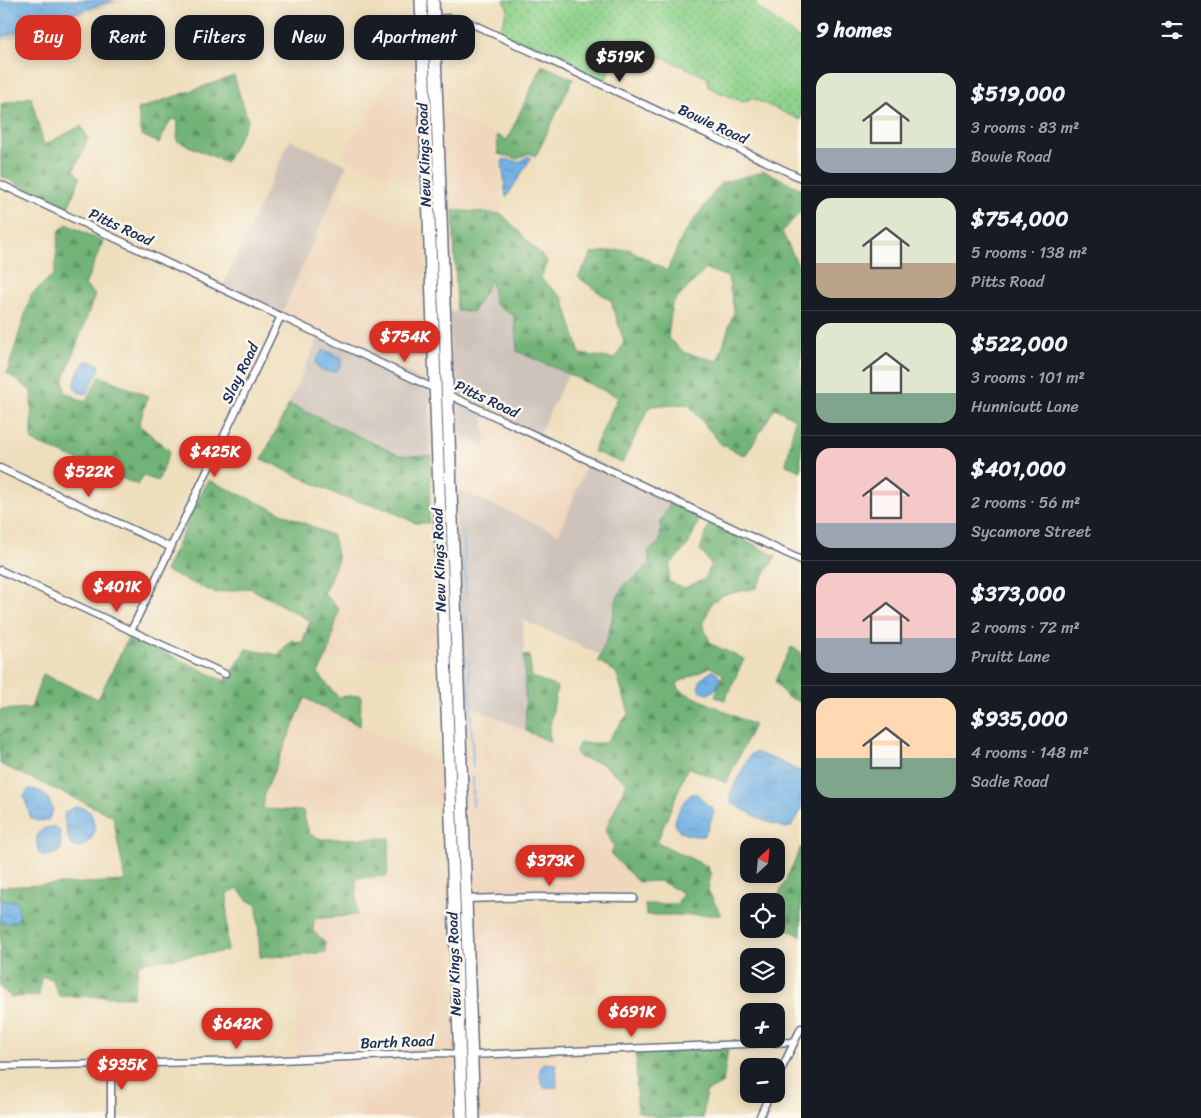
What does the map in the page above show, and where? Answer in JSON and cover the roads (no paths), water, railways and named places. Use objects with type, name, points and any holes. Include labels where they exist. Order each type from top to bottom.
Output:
[{"type":"highway","name":"New Kings Road","points":[[421,0],[422,15]]},
{"type":"highway","name":"New Kings Road","points":[[434,0],[434,15]]},
{"type":"highway","name":"New Kings Road","points":[[423,60],[462,1118]]},
{"type":"highway","name":"New Kings Road","points":[[436,60],[474,1118]]},
{"type":"street","name":"Bowie Road","points":[[475,25],[801,178]]},
{"type":"street","name":"Pitts Road","points":[[0,184],[801,560]]},
{"type":"street","points":[[428,203],[441,202]]},
{"type":"street","name":"Slay Road","points":[[131,631],[281,316]]},
{"type":"street","points":[[0,468],[170,547]]},
{"type":"street","points":[[0,570],[225,674]]},
{"type":"street","points":[[443,612],[456,612]]},
{"type":"street","points":[[451,833],[464,832]]},
{"type":"street","points":[[466,899],[536,897],[634,898]]},
{"type":"street","points":[[785,1062],[801,1028]]},
{"type":"street","name":"Barth Road","points":[[0,1066],[112,1065],[459,1053],[472,1056],[794,1042]]},
{"type":"street","points":[[112,1065],[112,1118]]},
{"type":"street","points":[[758,1118],[766,1103]]},
{"type":"water","points":[[0,0],[114,0],[68,15],[15,15],[15,32],[0,37]]},
{"type":"water","points":[[528,156],[531,158],[506,198],[502,162],[504,159],[519,162]]},
{"type":"water","points":[[323,350],[342,358],[341,365],[336,371],[323,371],[316,365]]},
{"type":"water","points":[[87,360],[99,364],[100,369],[87,393],[78,392],[74,388],[74,384],[80,369]]},
{"type":"water","points":[[712,671],[717,673],[720,678],[717,688],[708,694],[698,688],[701,679]]},
{"type":"water","points":[[755,752],[801,772],[801,811],[791,826],[786,828],[765,821],[731,803],[730,794],[750,755]]},
{"type":"water","points":[[29,789],[42,792],[47,798],[53,810],[48,820],[37,821],[31,818],[24,796]]},
{"type":"water","points":[[692,794],[697,794],[708,806],[712,807],[714,812],[703,836],[683,833],[675,825],[676,817],[686,799]]},
{"type":"water","points":[[75,807],[82,807],[90,812],[93,819],[93,836],[88,843],[81,847],[70,844],[64,818],[65,812]]},
{"type":"water","points":[[49,827],[58,829],[61,849],[45,857],[39,853],[37,837],[40,831]]},
{"type":"water","points":[[0,901],[16,901],[19,920],[9,923],[2,922],[0,919]]},
{"type":"water","points":[[543,1063],[556,1064],[557,1087],[544,1088],[540,1076],[540,1069]]},
{"type":"waterway","points":[[464,538],[466,596]]},
{"type":"waterway","points":[[467,617],[468,629]]},
{"type":"waterway","points":[[469,663],[473,767]]},
{"type":"waterway","points":[[473,777],[473,806]]}]
